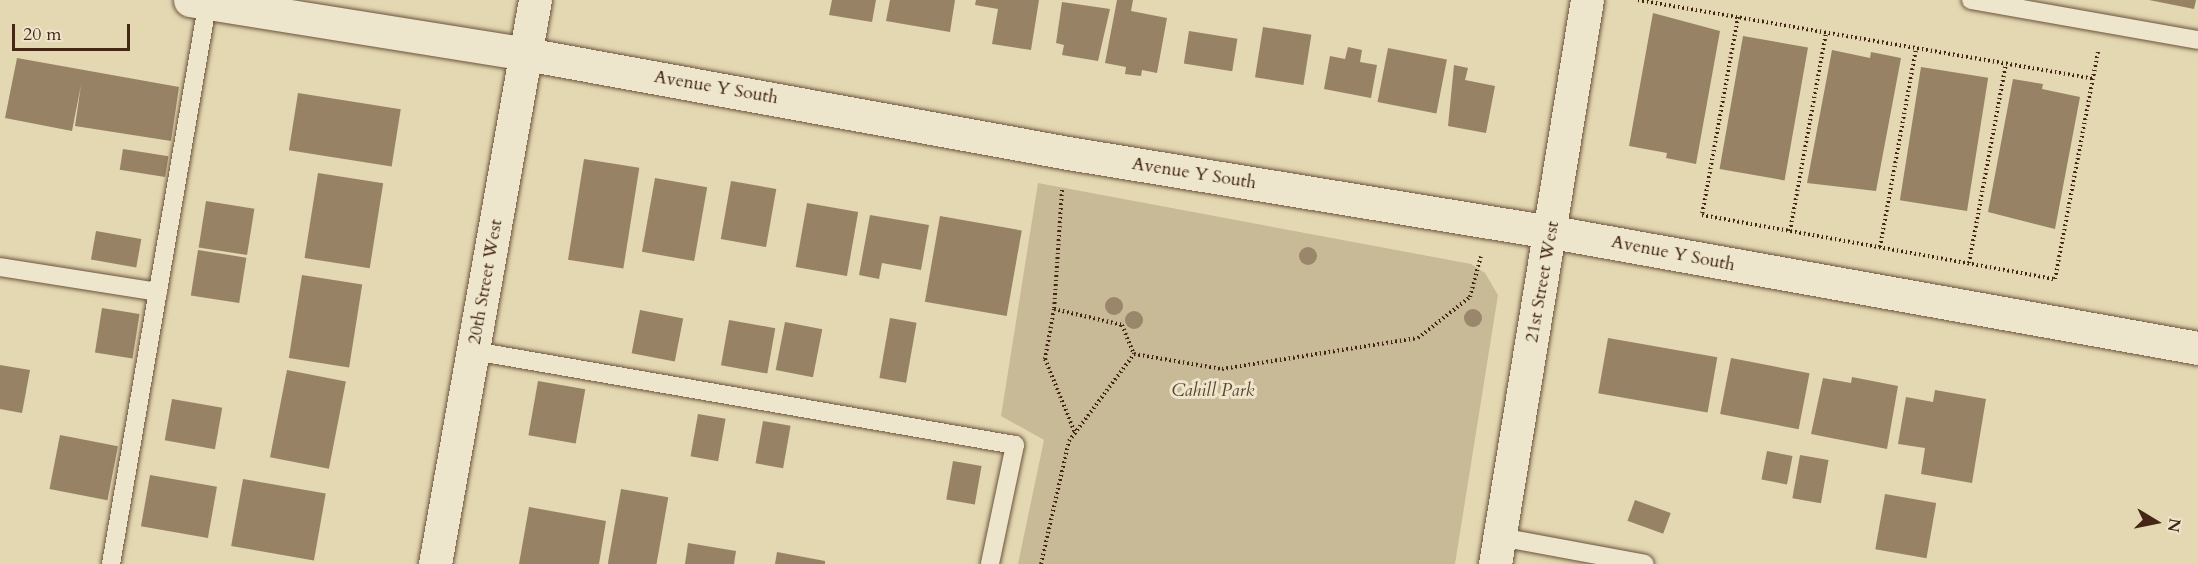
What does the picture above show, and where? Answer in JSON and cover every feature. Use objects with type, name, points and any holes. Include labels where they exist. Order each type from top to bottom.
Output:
[{"type":"street","name":"20th Street West","points":[[435,564],[535,0]]},
{"type":"street","name":"21st Street West","points":[[1497,550],[1552,232],[1587,0]]},
{"type":"street","name":"Avenue Y South","points":[[202,1],[526,54],[1068,153],[1552,232],[2198,348]]},
{"type":"lane","points":[[1971,0],[2198,40]]},
{"type":"lane","points":[[111,564],[158,292],[202,1]]},
{"type":"lane","points":[[0,267],[158,292]]},
{"type":"lane","points":[[474,351],[1015,445],[990,564]]},
{"type":"lane","points":[[1497,550],[1645,564]]},
{"type":"path","points":[[1638,0],[2093,79]]},
{"type":"path","points":[[1738,17],[1702,215],[2055,279],[2104,23]]},
{"type":"path","points":[[1790,231],[1826,33]]},
{"type":"path","points":[[1880,247],[1916,48]]},
{"type":"path","points":[[1969,263],[2006,64]]},
{"type":"path","points":[[1062,184],[1054,309],[1045,359],[1075,433]]},
{"type":"path","points":[[1134,354],[1222,369],[1418,338],[1470,297],[1487,222]]},
{"type":"path","points":[[1054,309],[1122,325],[1134,354]]},
{"type":"path","points":[[1041,564],[1069,441],[1134,354]]},
{"type":"green space","name":"Cahill Park","points":[[1038,183],[1471,264],[1485,273],[1498,295],[1455,564],[1018,564],[1044,440],[1001,416]]},
{"type":"building","points":[[832,0],[876,0],[872,22],[829,15]]},
{"type":"building","points":[[890,0],[955,0],[950,32],[886,21]]},
{"type":"building","points":[[976,0],[1039,0],[1031,50],[992,44],[998,9],[975,5]]},
{"type":"building","points":[[1117,0],[1133,0],[1131,11],[1167,18],[1157,73],[1142,70],[1141,76],[1125,74],[1126,67],[1105,63]]},
{"type":"building","points":[[2149,0],[2196,0],[2194,9]]},
{"type":"building","points":[[1062,2],[1110,9],[1098,61],[1062,55],[1064,45],[1056,43]]},
{"type":"building","points":[[1653,13],[1720,31],[1696,164],[1666,158],[1667,153],[1629,146]]},
{"type":"building","points":[[1263,27],[1311,35],[1303,85],[1255,77]]},
{"type":"building","points":[[1189,31],[1237,39],[1232,71],[1184,64]]},
{"type":"building","points":[[1743,36],[1808,47],[1785,180],[1720,169]]},
{"type":"building","points":[[1348,47],[1362,50],[1360,62],[1377,65],[1371,98],[1324,89],[1330,56],[1345,59]]},
{"type":"building","points":[[1388,48],[1447,59],[1436,113],[1378,102]]},
{"type":"building","points":[[1832,50],[1870,58],[1871,52],[1901,58],[1876,191],[1807,183]]},
{"type":"building","points":[[17,58],[179,87],[171,141],[75,126],[81,85],[72,131],[5,118]]},
{"type":"building","points":[[1454,65],[1468,68],[1465,80],[1495,86],[1486,133],[1448,126]]},
{"type":"building","points":[[1921,67],[1988,78],[1967,211],[1900,200]]},
{"type":"building","points":[[2013,79],[2043,84],[2042,89],[2080,97],[2055,229],[1988,212]]},
{"type":"building","points":[[298,93],[401,109],[392,167],[289,150]]},
{"type":"building","points":[[123,149],[168,156],[165,177],[120,170]]},
{"type":"building","points":[[584,159],[639,168],[623,269],[568,260]]},
{"type":"building","points":[[318,173],[383,183],[370,268],[305,258]]},
{"type":"building","points":[[655,178],[707,187],[694,261],[642,252]]},
{"type":"building","points":[[731,181],[776,189],[766,247],[721,239]]},
{"type":"building","points":[[206,201],[254,209],[247,255],[199,247]]},
{"type":"building","points":[[807,203],[858,212],[847,276],[796,267]]},
{"type":"building","points":[[870,215],[929,225],[921,270],[882,263],[879,279],[859,275]]},
{"type":"building","points":[[940,216],[1022,230],[1007,316],[925,302]]},
{"type":"building","points":[[96,231],[141,239],[136,268],[91,260]]},
{"type":"building","points":[[198,250],[246,258],[239,303],[191,295]]},
{"type":"building","points":[[302,275],[362,285],[349,368],[289,358]]},
{"type":"building","points":[[102,308],[140,314],[132,358],[95,352]]},
{"type":"building","points":[[640,310],[683,318],[675,362],[632,353]]},
{"type":"building","points":[[890,318],[917,323],[906,383],[879,378]]},
{"type":"building","points":[[729,320],[775,328],[767,373],[721,365]]},
{"type":"building","points":[[785,322],[822,329],[813,377],[776,370]]},
{"type":"building","points":[[1608,338],[1717,357],[1708,412],[1598,393]]},
{"type":"building","points":[[1731,358],[1810,373],[1799,429],[1720,414]]},
{"type":"building","points":[[0,365],[30,370],[22,413],[0,409]]},
{"type":"building","points":[[287,370],[346,381],[329,469],[270,457]]},
{"type":"building","points":[[1852,377],[1898,386],[1887,449],[1811,434],[1823,378],[1851,383]]},
{"type":"building","points":[[538,381],[585,389],[576,443],[528,435]]},
{"type":"building","points":[[1935,390],[1986,399],[1972,483],[1921,474],[1925,448],[1898,444],[1906,397],[1933,402]]},
{"type":"building","points":[[172,399],[222,408],[215,449],[165,440]]},
{"type":"building","points":[[698,414],[726,419],[718,461],[691,456]]},
{"type":"building","points":[[763,421],[791,426],[783,468],[756,463]]},
{"type":"building","points":[[60,435],[118,446],[107,500],[50,489]]},
{"type":"building","points":[[1767,451],[1793,456],[1787,484],[1761,479]]},
{"type":"building","points":[[1800,455],[1829,460],[1821,503],[1792,498]]},
{"type":"building","points":[[953,461],[982,466],[975,504],[946,499]]},
{"type":"building","points":[[150,475],[217,487],[208,538],[141,526]]},
{"type":"building","points":[[243,479],[326,494],[314,561],[231,546]]},
{"type":"building","points":[[621,489],[668,497],[657,564],[608,564]]},
{"type":"building","points":[[1885,494],[1936,503],[1926,558],[1875,549]]},
{"type":"building","points":[[1635,500],[1671,513],[1663,534],[1627,521]]},
{"type":"building","points":[[529,507],[606,521],[599,564],[519,564]]},
{"type":"building","points":[[688,543],[736,551],[734,564],[685,564]]},
{"type":"building","points":[[777,552],[825,561],[825,564],[775,564]]}]
